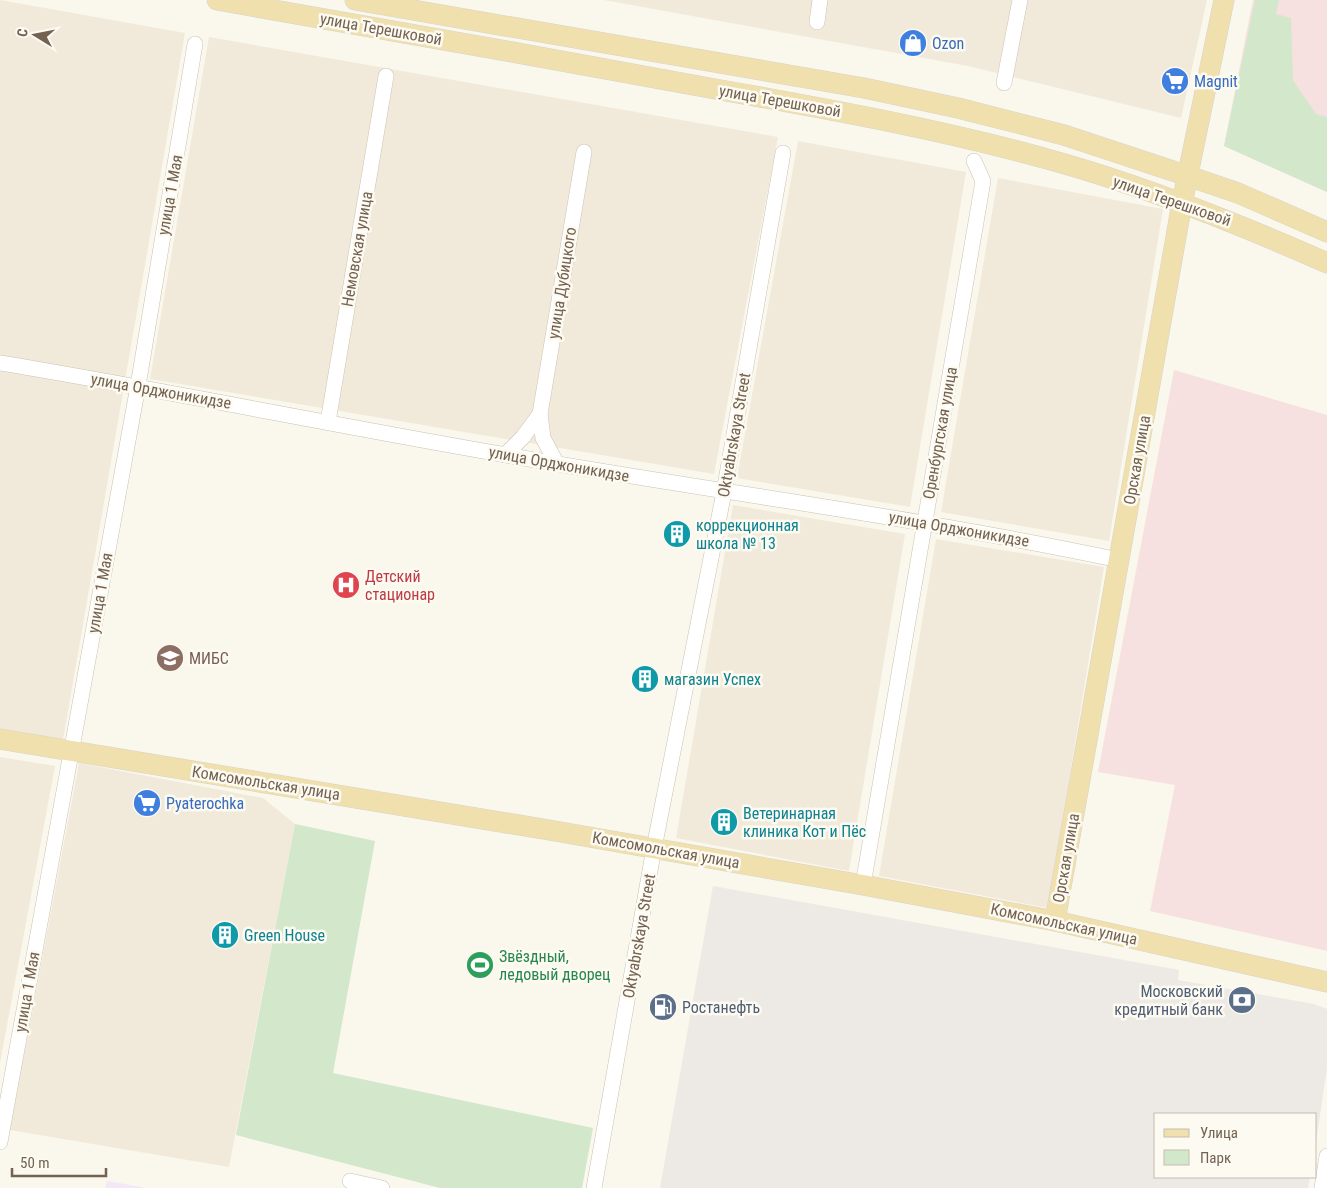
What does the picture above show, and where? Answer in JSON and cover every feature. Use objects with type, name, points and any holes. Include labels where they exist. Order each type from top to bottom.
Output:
[{"type":"main road","name":"улица Терешковой","points":[[217,0],[860,116],[1059,162],[1182,202],[1327,262]]},
{"type":"main road","name":"улица Терешковой","points":[[355,0],[864,88],[949,106],[1064,135],[1188,176],[1238,193],[1327,232]]},
{"type":"main road","name":"Орская улица","points":[[1054,920],[1182,202],[1224,0]]},
{"type":"main road","name":"Комсомольская улица","points":[[0,739],[654,848],[863,885],[1054,920],[1327,982]]},
{"type":"street","points":[[816,22],[820,0]]},
{"type":"street","points":[[1004,83],[1020,0]]},
{"type":"street","name":"улица 1 Мая","points":[[0,1142],[138,386],[195,44]]},
{"type":"street","name":"Немовская улица","points":[[328,422],[386,76]]},
{"type":"street","name":"улица Дубицкого","points":[[557,464],[543,438],[540,414],[584,152]]},
{"type":"street","name":"Oktyabrskaya Street","points":[[594,1188],[654,848],[724,492],[783,153]]},
{"type":"street","name":"Оренбургская улица","points":[[863,885],[983,181],[974,161]]},
{"type":"street","name":"улица Орджоникидзе","points":[[0,363],[138,386],[504,455],[724,492],[925,522],[1119,560]]},
{"type":"street","name":"улица Дубицкого","points":[[504,455],[523,437],[540,414]]},
{"type":"street","points":[[1322,1188],[1327,1156]]},
{"type":"street","points":[[350,1181],[382,1188]]},
{"type":"shaded area","points":[[0,0],[185,33],[63,740],[0,729]]},
{"type":"shaded area","points":[[604,0],[1207,0],[1181,118],[968,66]]},
{"type":"shaded area","points":[[1253,0],[1327,0],[1327,192],[1224,146]]},
{"type":"shaded area","points":[[209,37],[778,137],[714,474],[150,379]]},
{"type":"shaded area","points":[[798,141],[966,172],[910,507],[737,478]]},
{"type":"shaded area","points":[[998,178],[1163,209],[1109,541],[941,512]]},
{"type":"shaded area","points":[[1174,370],[1327,415],[1327,951],[1150,911],[1175,785],[1098,772]]},
{"type":"shaded area","points":[[733,505],[905,534],[849,871],[676,838]]},
{"type":"shaded area","points":[[936,539],[1104,567],[1048,908],[879,876]]},
{"type":"shaded area","points":[[0,757],[55,766],[0,1063]]},
{"type":"shaded area","points":[[79,763],[263,798],[295,824],[229,1167],[10,1130]]},
{"type":"shaded area","points":[[713,886],[1179,970],[1178,980],[1314,1004],[1327,1009],[1327,1068],[1317,1135],[1317,1113],[1154,1113],[1154,1178],[1310,1178],[1308,1188],[660,1188]]},
{"type":"shaded area","points":[[107,1181],[147,1188],[105,1188]]},
{"type":"green space","points":[[1255,0],[1279,0],[1276,14],[1291,18],[1293,80],[1316,114],[1327,117],[1327,192],[1224,146]]},
{"type":"green space","points":[[295,824],[375,841],[333,1073],[593,1128],[582,1188],[440,1188],[236,1135]]},
{"type":"place","name":"Ozon","points":[[913,43]]},
{"type":"place","name":"Magnit","points":[[1175,81]]},
{"type":"place","name":"коррекционная школа № 13","points":[[677,534]]},
{"type":"place","name":"Детский стационар","points":[[346,585]]},
{"type":"place","name":"МИБС","points":[[170,658]]},
{"type":"place","name":"магазин Успех","points":[[645,679]]},
{"type":"place","name":"Pyaterochka","points":[[147,803]]},
{"type":"place","name":"Ветеринарная клиника Кот и Пёс","points":[[724,822]]},
{"type":"place","name":"Green House","points":[[225,935]]},
{"type":"place","name":"Звёздный, ледовый дворец","points":[[480,965]]},
{"type":"place","name":"Московский кредитный банк","points":[[1242,1000]]},
{"type":"place","name":"Ростанефть","points":[[663,1007]]}]
